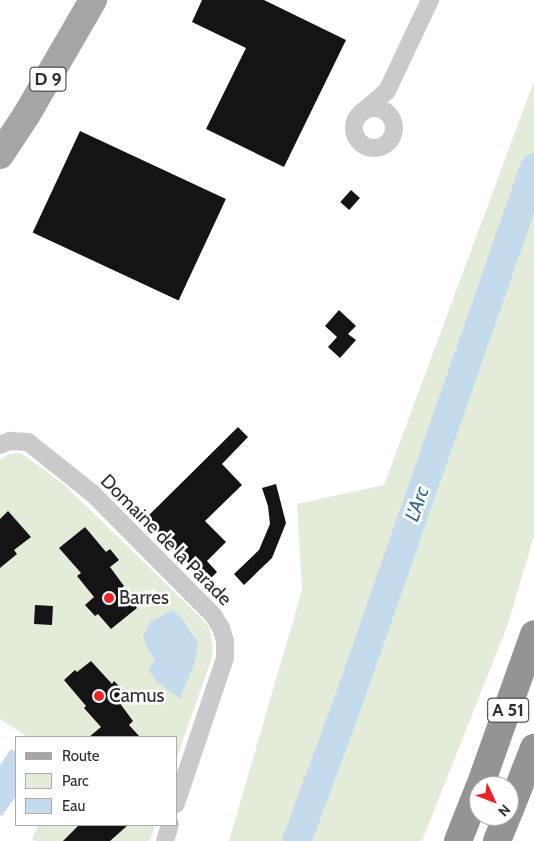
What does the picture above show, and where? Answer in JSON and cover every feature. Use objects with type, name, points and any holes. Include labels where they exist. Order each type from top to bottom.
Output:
[{"type":"highway","name":"A 51","points":[[484,776],[534,634]]},
{"type":"highway","name":"A 51","points":[[519,786],[534,748]]},
{"type":"highway","name":"A 51","points":[[458,841],[469,814]]},
{"type":"highway","points":[[497,841],[503,826]]},
{"type":"main road","name":"D 9","points":[[0,122],[64,20],[73,0]]},
{"type":"main road","name":"D 9","points":[[0,155],[27,114],[93,0]]},
{"type":"street","points":[[387,91],[394,124],[393,135],[387,144],[376,149],[365,147],[354,134],[354,126],[359,114],[387,91],[430,0]]},
{"type":"street","points":[[359,114],[366,109],[379,108],[392,118]]},
{"type":"street","name":"Domaine de la Parade","points":[[0,445],[10,441],[28,442],[92,494],[214,615],[221,628],[225,641],[225,658],[178,798]]},
{"type":"street","points":[[165,841],[170,826]]},
{"type":"green space","points":[[534,81],[534,536],[507,627],[422,841],[229,841],[302,590],[297,504],[384,485]]},
{"type":"green space","points":[[21,453],[62,483],[206,623],[210,631],[213,647],[211,661],[178,754],[178,736],[26,736],[0,719],[0,460],[9,454]]},
{"type":"green space","points":[[38,826],[155,826],[150,841],[35,841],[32,839]]},
{"type":"water","points":[[173,610],[182,619],[198,643],[195,661],[180,699],[157,682],[148,670],[155,659],[148,650],[143,636],[150,622]]},
{"type":"water","points":[[11,749],[15,751],[15,797],[2,816],[0,815],[0,765]]},
{"type":"building","points":[[202,0],[264,0],[346,40],[284,167],[206,129],[246,48],[192,22]]},
{"type":"building","points":[[80,131],[226,199],[179,301],[33,233]]},
{"type":"building","points":[[351,190],[360,198],[349,210],[340,202]]},
{"type":"building","points":[[339,310],[356,326],[348,334],[356,340],[340,358],[328,347],[337,337],[325,326]]},
{"type":"building","points":[[238,427],[248,437],[222,464],[242,485],[205,521],[226,542],[207,561],[217,572],[207,582],[145,519]]},
{"type":"building","points":[[276,484],[286,523],[272,558],[244,585],[234,574],[259,550],[270,524],[268,506],[262,488]]},
{"type":"building","points":[[8,511],[31,537],[14,550],[17,554],[0,568],[0,519]]},
{"type":"building","points":[[85,527],[106,552],[110,549],[119,560],[110,567],[124,586],[121,589],[137,608],[111,629],[98,614],[95,616],[85,605],[94,597],[77,576],[81,573],[59,548]]},
{"type":"building","points":[[35,605],[53,606],[52,625],[34,624]]},
{"type":"building","name":"Camus","points":[[91,661],[112,684],[114,681],[124,691],[116,698],[133,721],[129,725],[139,736],[90,736],[101,727],[84,708],[86,706],[64,680],[75,670],[77,672]]},
{"type":"building","points":[[78,826],[127,826],[110,841],[63,841]]},
{"type":"waterway","name":"L'Arc","points":[[296,841],[351,692],[534,167]]},
{"type":"place","name":"Barres","points":[[109,598]]},
{"type":"place","name":"Camus","points":[[99,696]]}]
